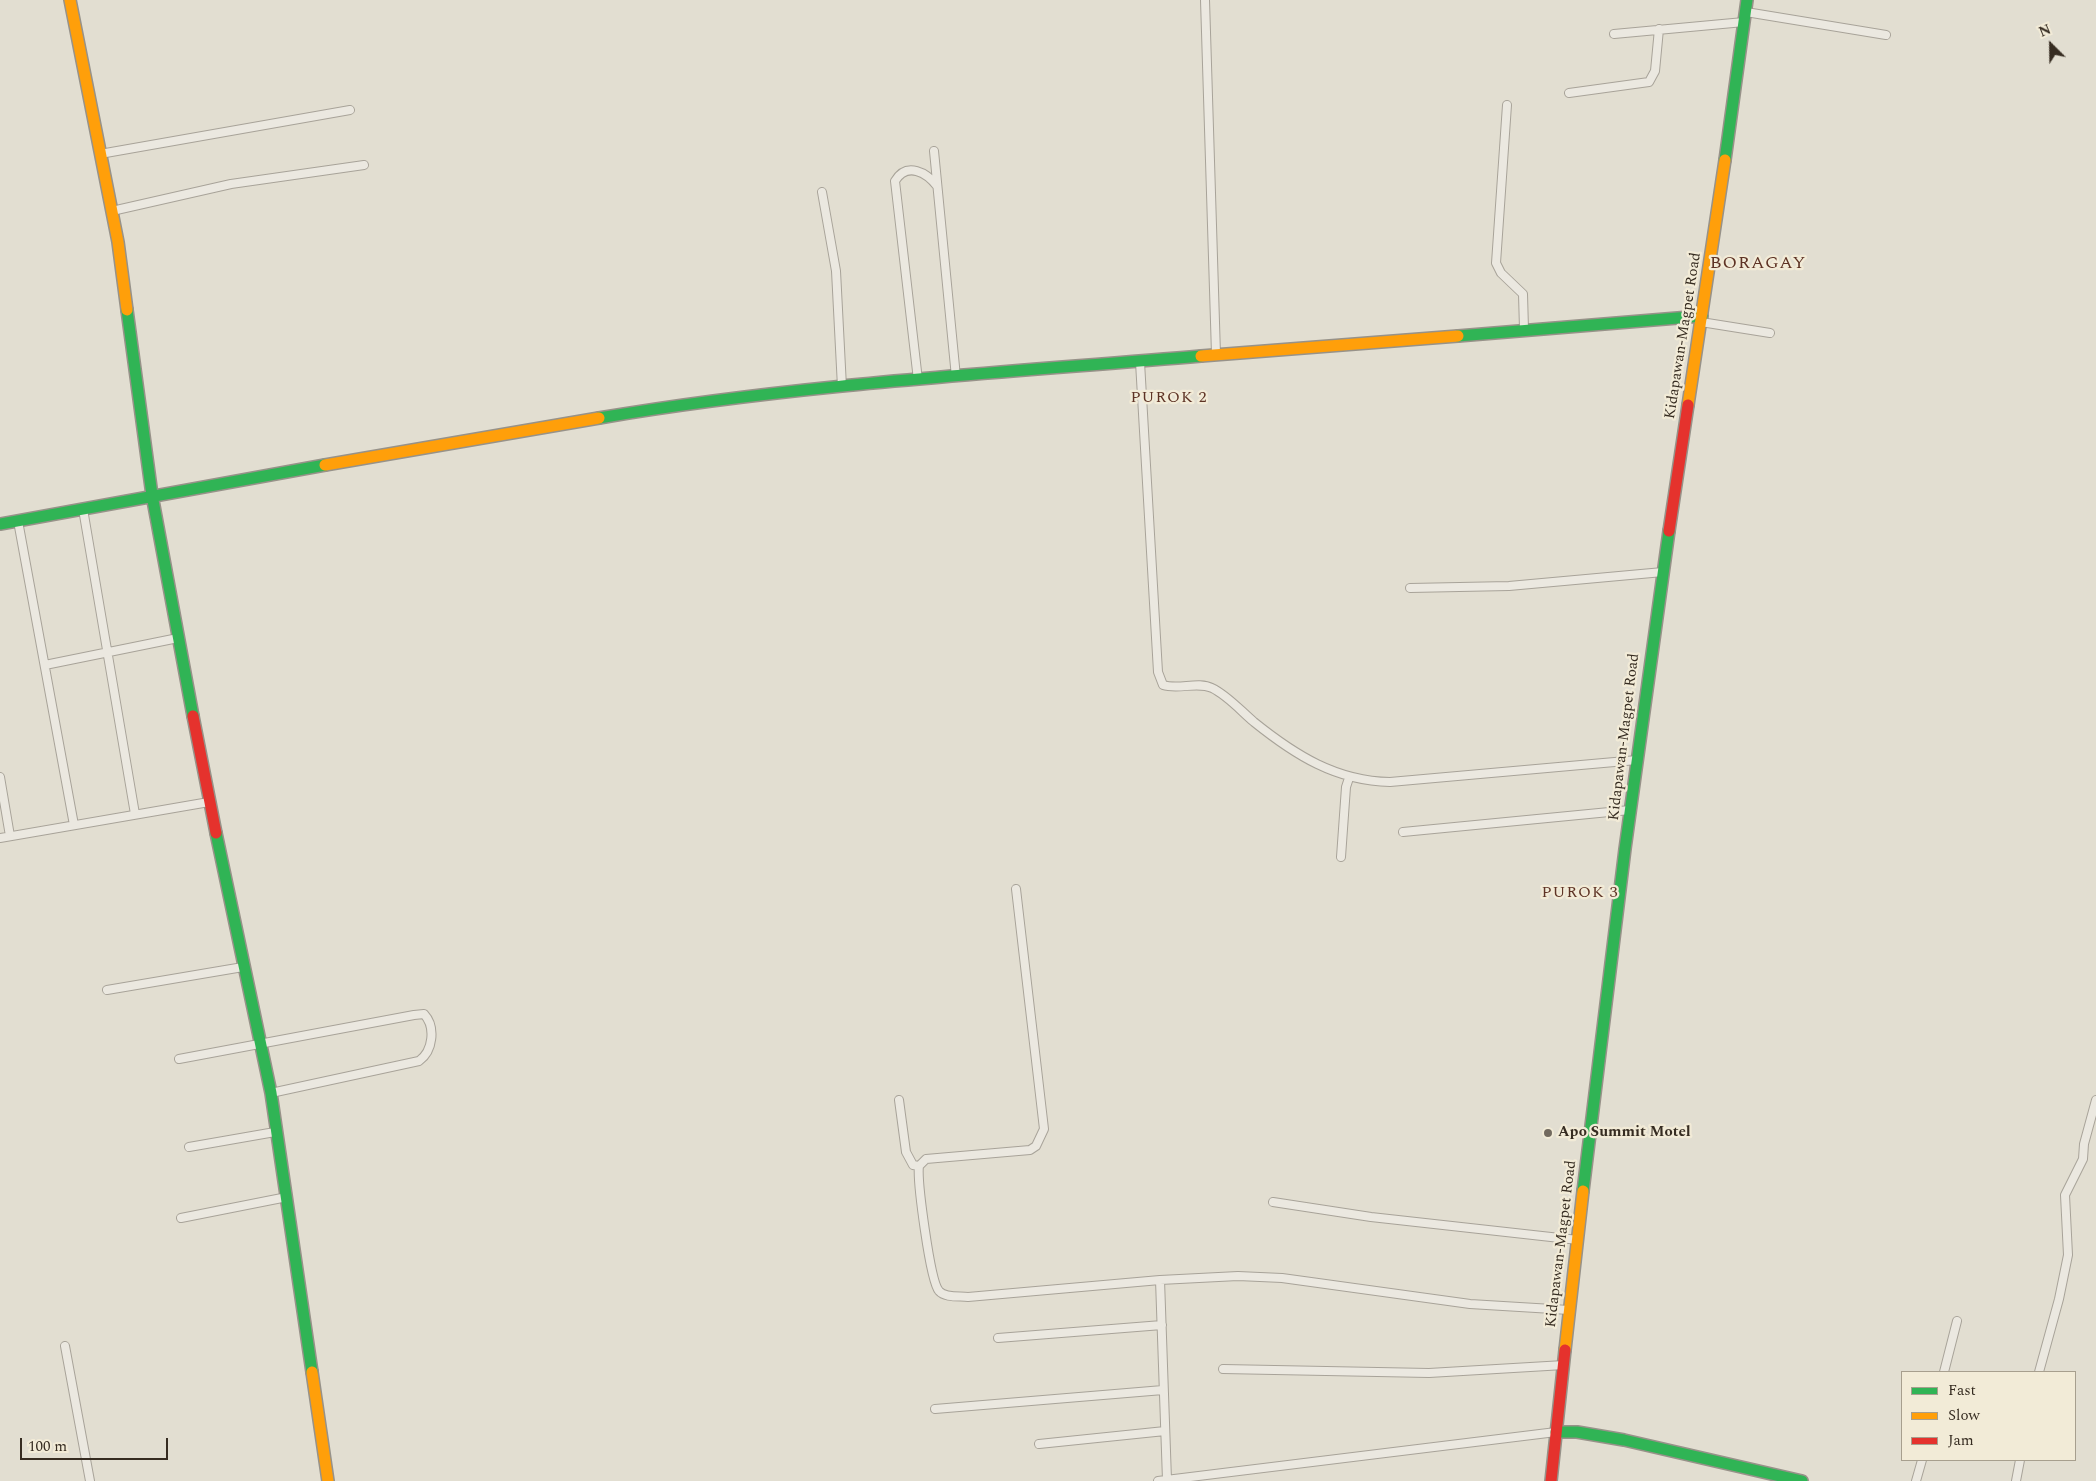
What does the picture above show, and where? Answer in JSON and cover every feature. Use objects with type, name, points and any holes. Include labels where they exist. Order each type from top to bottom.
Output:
[{"type":"street","points":[[70,0],[112,211],[152,495],[178,638],[209,802],[271,1093],[275,1132],[287,1198],[328,1481]]},
{"type":"street","points":[[1205,0],[1216,354]]},
{"type":"street","points":[[1614,34],[1659,29],[1746,11],[1886,35]]},
{"type":"street","name":"Kidapawan-Magpet Road","points":[[1550,1481],[1630,810],[1663,572],[1702,319],[1746,11]]},
{"type":"street","points":[[1569,93],[1648,82],[1655,71],[1659,29]]},
{"type":"street","points":[[1507,105],[1496,263],[1501,274],[1523,294],[1524,329]]},
{"type":"street","points":[[100,154],[350,110]]},
{"type":"street","points":[[934,151],[956,377]]},
{"type":"street","points":[[112,211],[232,184],[364,165]]},
{"type":"street","points":[[918,380],[895,180],[905,172],[915,170],[929,175],[937,186]]},
{"type":"street","points":[[822,192],[836,271],[842,387]]},
{"type":"street","points":[[0,524],[152,495],[669,406],[842,387],[1524,329],[1702,319],[1770,333]]},
{"type":"street","points":[[1140,362],[1160,679],[1163,685],[1211,687],[1281,743],[1325,768],[1350,778],[1390,782],[1637,760]]},
{"type":"street","points":[[83,509],[135,814]]},
{"type":"street","points":[[18,521],[74,825]]},
{"type":"street","points":[[1410,588],[1509,586],[1663,572]]},
{"type":"street","points":[[45,665],[107,654],[178,638]]},
{"type":"street","points":[[0,777],[10,836]]},
{"type":"street","points":[[1341,857],[1346,787],[1350,778]]},
{"type":"street","points":[[0,838],[209,802]]},
{"type":"street","points":[[1403,832],[1630,810]]},
{"type":"street","points":[[918,1166],[926,1159],[1024,1152],[1036,1146],[1041,1139],[1044,1129],[1016,889]]},
{"type":"street","points":[[108,990],[243,967]]},
{"type":"street","points":[[179,1060],[414,1015],[424,1014],[430,1025],[430,1046],[427,1053],[419,1061],[271,1093]]},
{"type":"street","points":[[899,1100],[906,1152],[913,1165],[918,1166]]},
{"type":"street","points":[[2039,1371],[2059,1299],[2068,1255],[2065,1194],[2083,1159],[2084,1144],[2096,1100]]},
{"type":"street","points":[[189,1147],[275,1132]]},
{"type":"street","points":[[918,1166],[931,1270],[939,1291],[946,1295],[968,1297],[1160,1280],[1238,1276],[1282,1278],[1470,1304],[1570,1310]]},
{"type":"street","points":[[181,1218],[287,1198]]},
{"type":"street","points":[[1273,1202],[1371,1217],[1578,1240]]},
{"type":"street","points":[[1160,1280],[1167,1480]]},
{"type":"street","points":[[1944,1371],[1958,1321]]},
{"type":"street","points":[[998,1338],[1162,1325]]},
{"type":"street","points":[[65,1346],[90,1481]]},
{"type":"street","points":[[1222,1369],[1429,1374],[1564,1364]]},
{"type":"street","points":[[935,1409],[1163,1390]]},
{"type":"street","points":[[1039,1444],[1165,1431]]},
{"type":"street","points":[[1158,1481],[1556,1432],[1578,1432],[1624,1440],[1802,1481]]},
{"type":"street","points":[[1916,1481],[1922,1461]]},
{"type":"street","points":[[2016,1481],[2020,1461]]},
{"type":"traffic: fast","points":[[1725,160],[1747,0]]},
{"type":"traffic: fast","points":[[127,310],[152,495],[193,716]]},
{"type":"traffic: fast","points":[[1458,336],[1702,316]]},
{"type":"traffic: fast","points":[[599,418],[674,406],[824,388],[1201,356]]},
{"type":"traffic: fast","points":[[0,524],[325,465]]},
{"type":"traffic: fast","points":[[1583,1191],[1625,849],[1669,531]]},
{"type":"traffic: fast","points":[[216,833],[271,1093],[312,1372]]},
{"type":"traffic: fast","points":[[1556,1432],[1577,1432],[1624,1440],[1802,1481]]},
{"type":"traffic: slow","points":[[70,0],[118,242],[127,310]]},
{"type":"traffic: slow","points":[[1688,405],[1725,160]]},
{"type":"traffic: slow","points":[[1201,356],[1458,336]]},
{"type":"traffic: slow","points":[[325,465],[599,418]]},
{"type":"traffic: slow","points":[[1565,1350],[1583,1191]]},
{"type":"traffic: slow","points":[[312,1372],[328,1481]]},
{"type":"traffic: jam","points":[[1669,531],[1688,405]]},
{"type":"traffic: jam","points":[[193,716],[216,833]]},
{"type":"traffic: jam","points":[[1551,1481],[1565,1350]]},
{"type":"place","name":"Apo Summit Motel","points":[[1548,1133]]},
{"type":"district","name":"BORAGAY","points":[[1758,264]]},
{"type":"district","name":"PUROK 2","points":[[1169,399]]},
{"type":"district","name":"PUROK 3","points":[[1580,894]]}]
